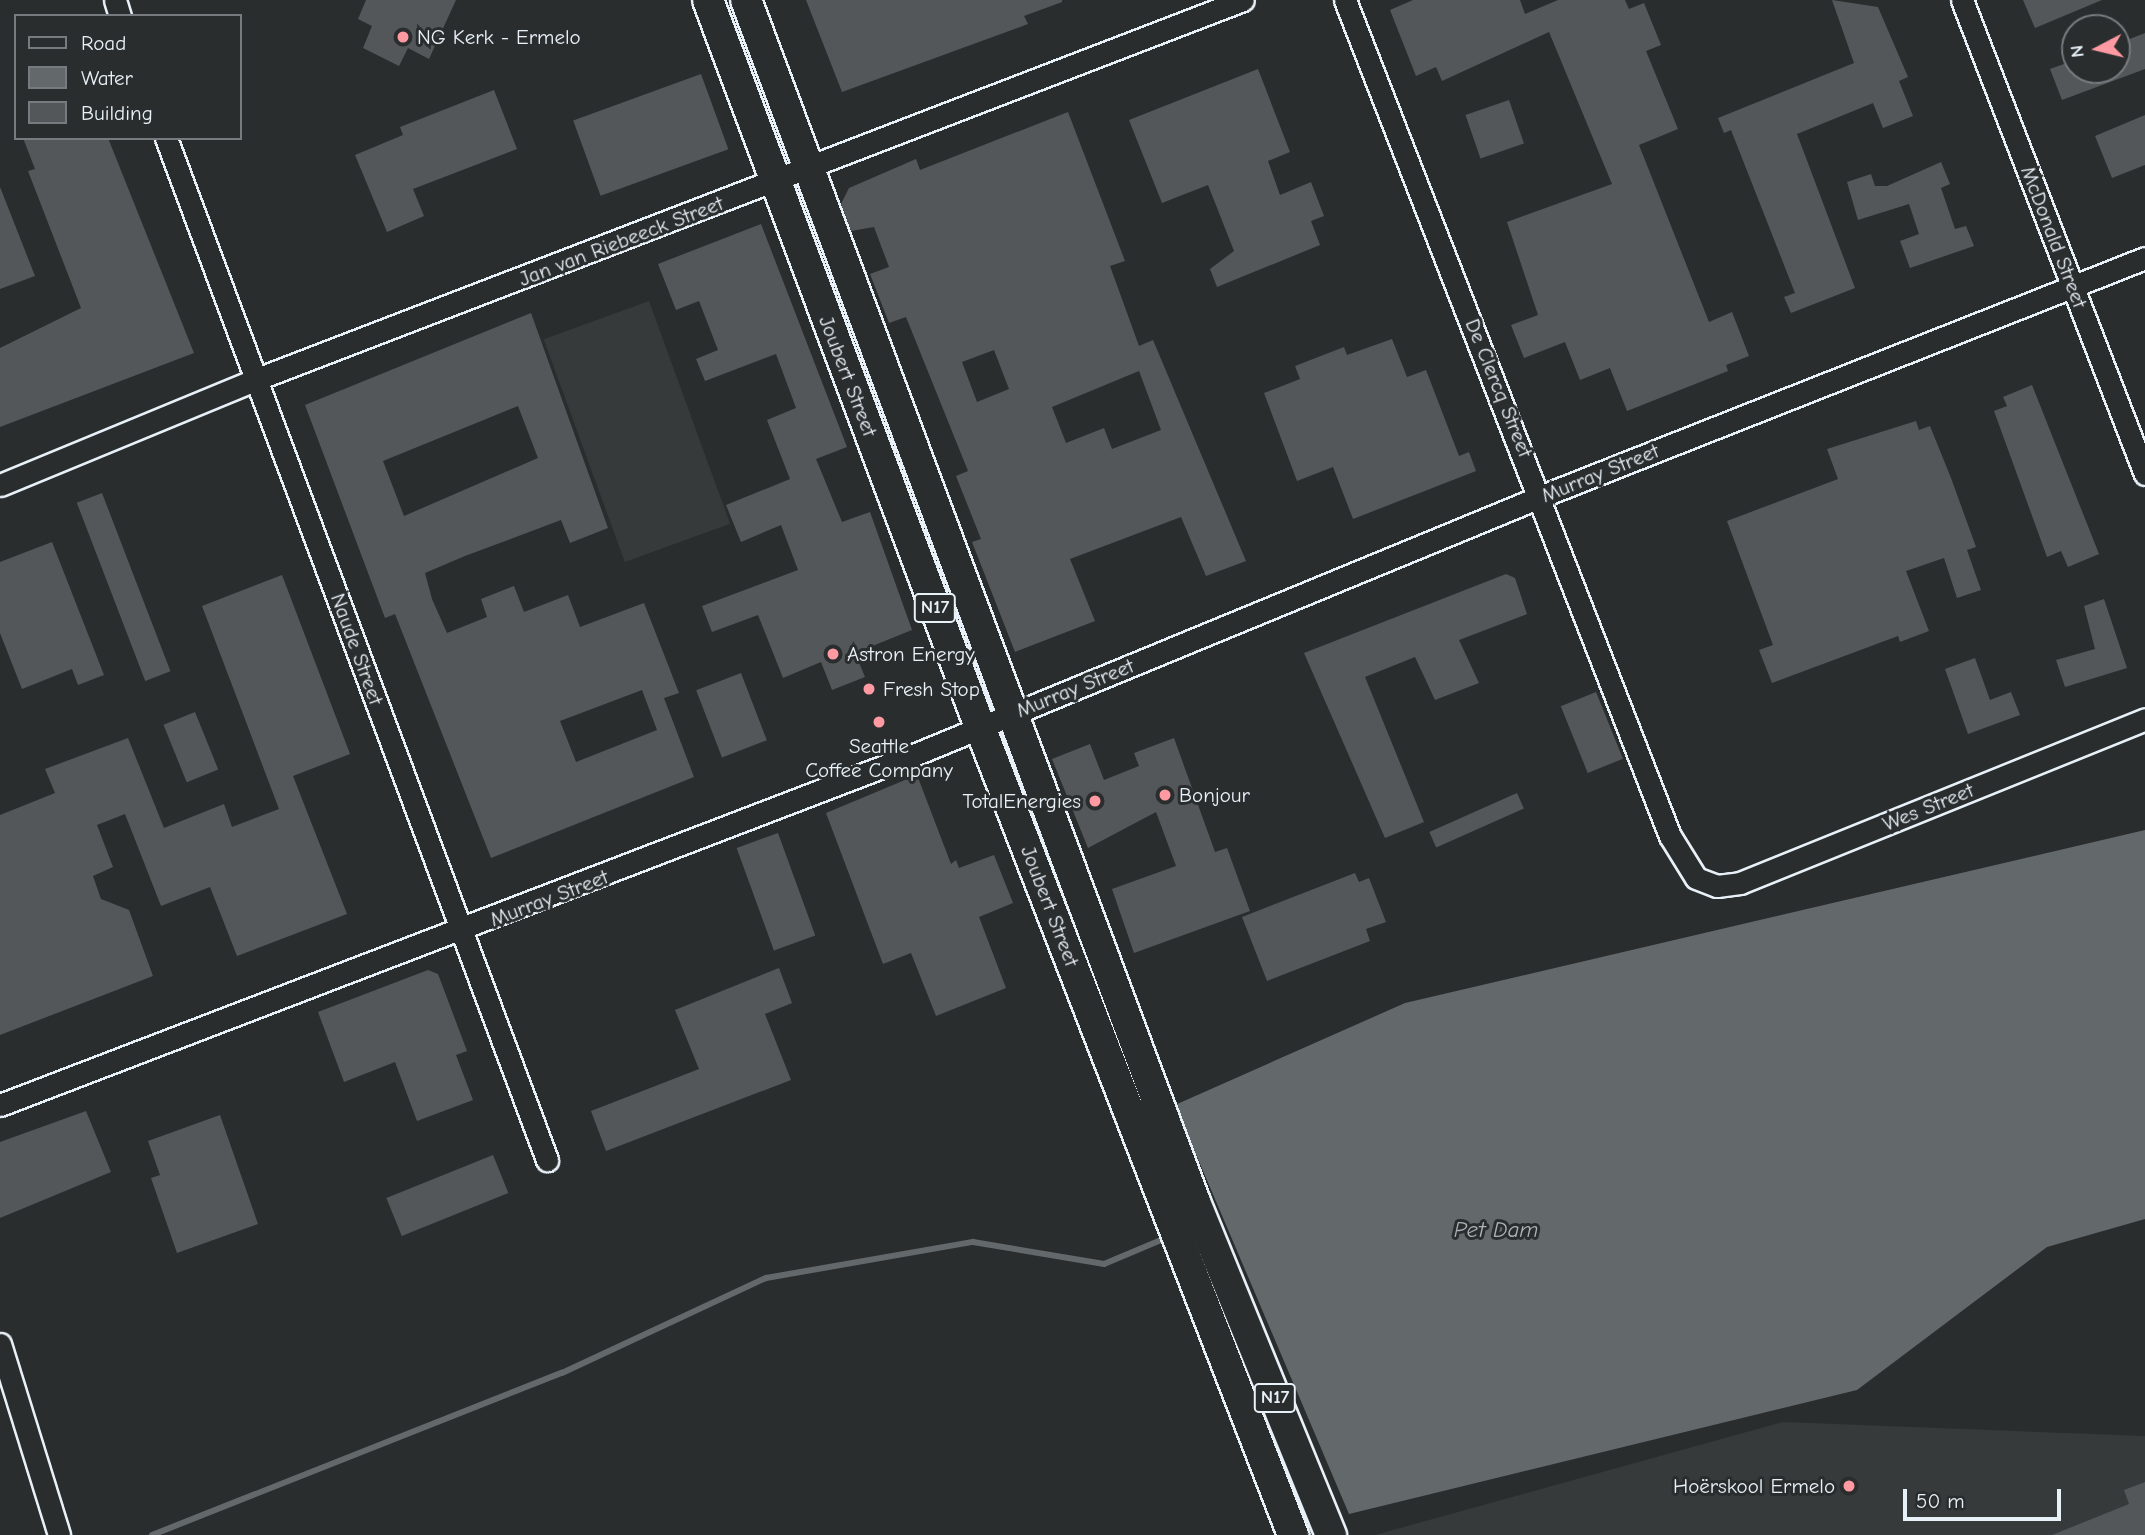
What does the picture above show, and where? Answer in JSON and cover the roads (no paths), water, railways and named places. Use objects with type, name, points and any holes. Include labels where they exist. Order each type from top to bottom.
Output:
[{"type":"highway","name":"Joubert Street","points":[[708,0],[980,727],[1182,1207],[1331,1535]]},
{"type":"highway","name":"Joubert Street","points":[[746,0],[1015,713],[1182,1207]]},
{"type":"highway","name":"Joubert Street","points":[[1207,1264],[1293,1535]]},
{"type":"street","name":"Jan van Riebeeck Street","points":[[0,485],[257,379],[1243,0]]},
{"type":"street","name":"De Clercq Street","points":[[1345,0],[1542,496],[1670,836],[1688,871],[1709,885]]},
{"type":"street","name":"McDonald Street","points":[[1962,0],[2145,474]]},
{"type":"street","name":"Naude Street","points":[[167,140],[547,1160]]},
{"type":"street","name":"Murray Street","points":[[0,1105],[463,932],[1015,713],[1542,496],[2145,258]]},
{"type":"street","name":"Wes Street","points":[[1709,885],[1740,883],[2145,719]]},
{"type":"street","points":[[0,1344],[59,1535]]},
{"type":"water","name":"Pet Dam","points":[[2145,830],[2145,1219],[2047,1247],[1857,1390],[1349,1514],[1175,1105],[1405,1003]]},
{"type":"waterway","points":[[152,1535],[562,1373],[766,1278],[973,1242],[1104,1264],[1168,1237]]},
{"type":"place","name":"NG Kerk - Ermelo","points":[[403,37]]},
{"type":"place","name":"Astron Energy","points":[[833,654]]},
{"type":"place","name":"Fresh Stop","points":[[869,689]]},
{"type":"place","name":"Seattle Coffee Company","points":[[879,722]]},
{"type":"place","name":"Bonjour","points":[[1165,795]]},
{"type":"place","name":"TotalEnergies","points":[[1095,801]]},
{"type":"place","name":"Hoërskool Ermelo","points":[[1849,1486]]}]
